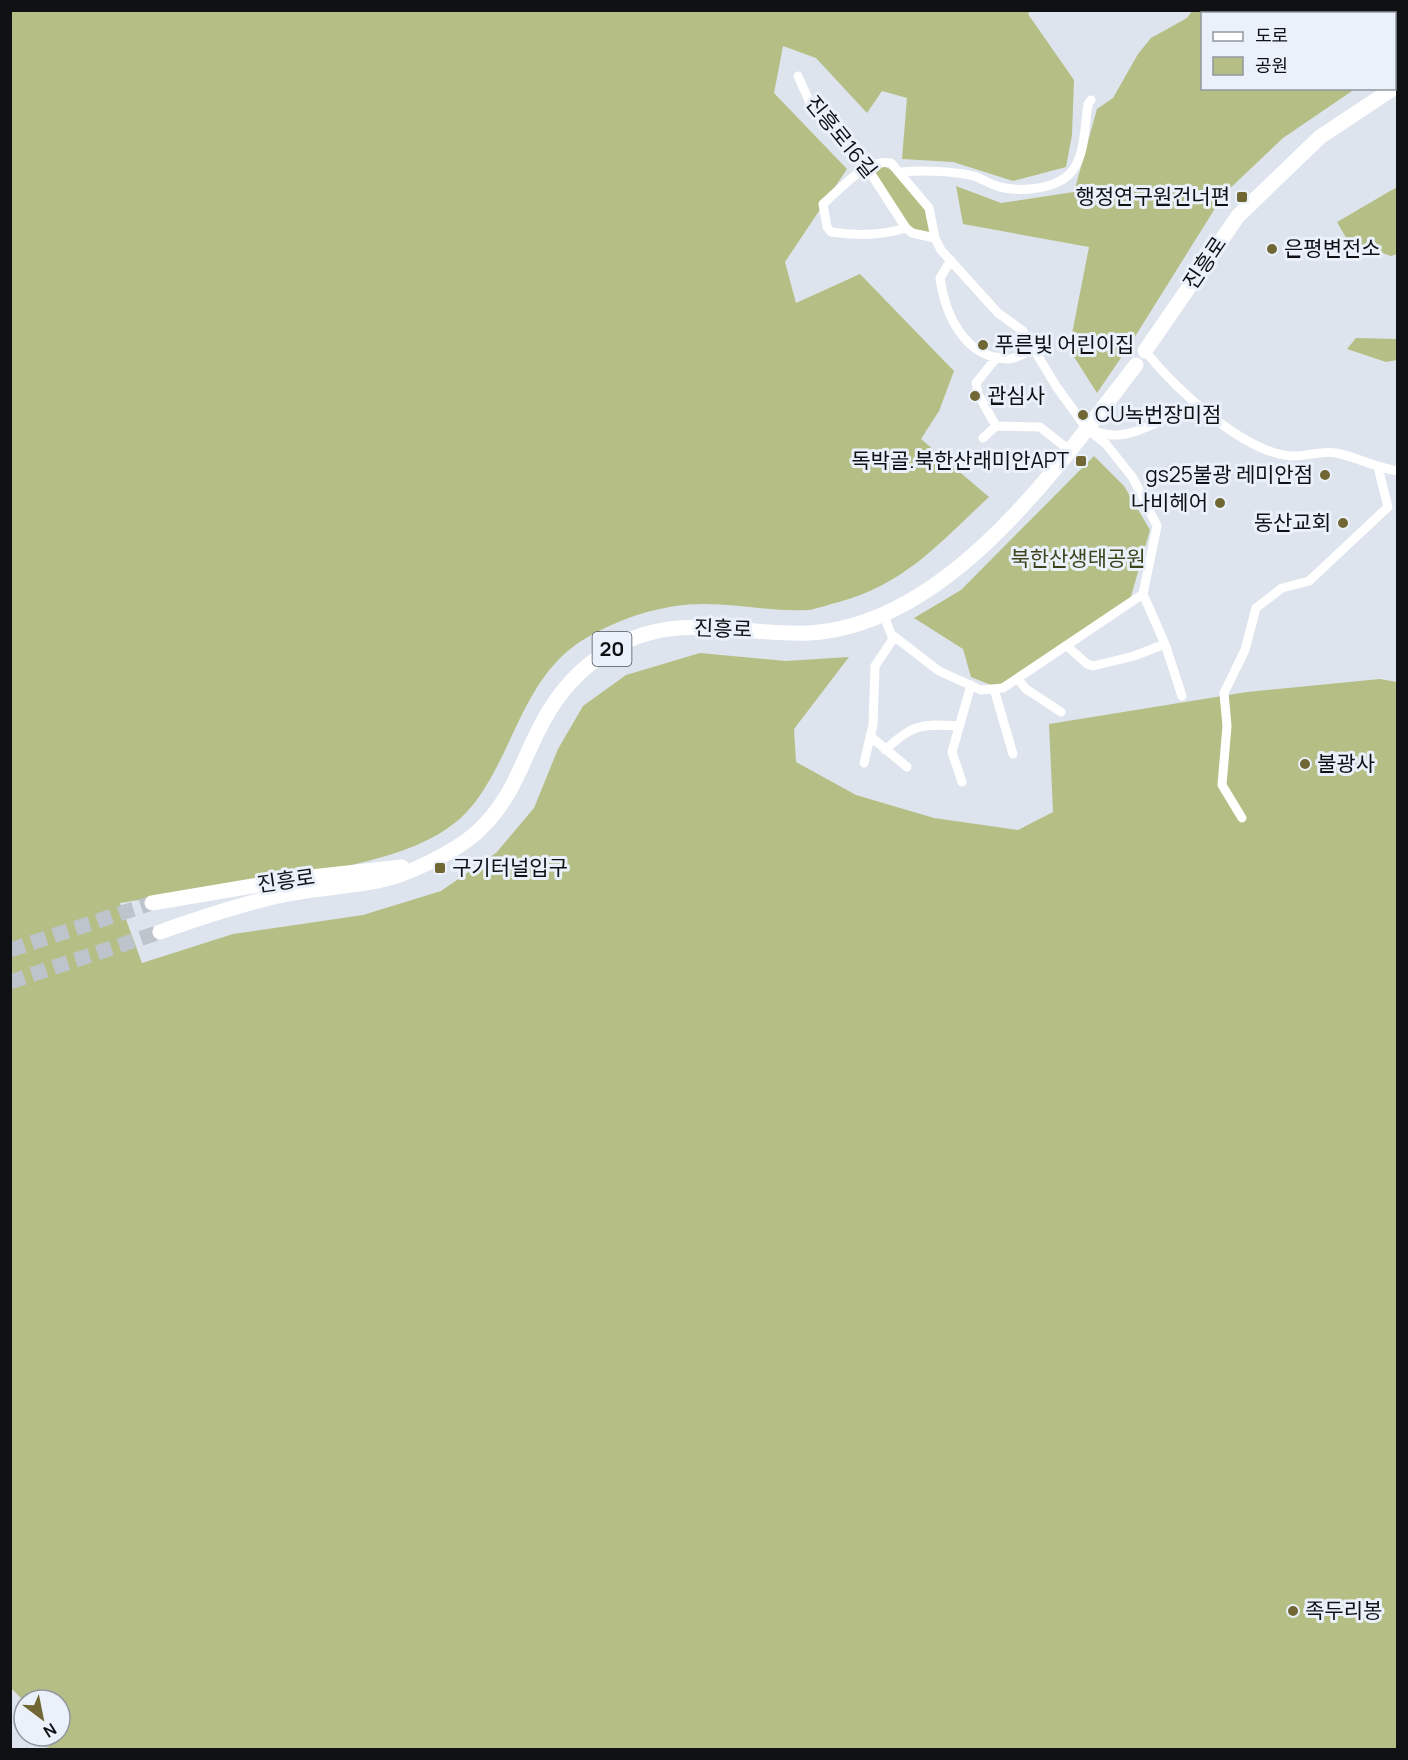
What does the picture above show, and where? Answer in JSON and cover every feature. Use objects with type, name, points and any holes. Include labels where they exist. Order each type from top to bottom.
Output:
[{"type":"main road","name":"진흥로","points":[[1144,351],[1238,216],[1320,137],[1392,90]]},
{"type":"main road","name":"진흥로","points":[[160,932],[240,905],[290,894],[381,881],[456,848],[473,836],[500,810],[517,780],[548,711],[560,694],[582,671],[618,645],[644,633],[670,628],[711,626],[810,633],[884,616],[920,597],[968,558],[1026,502],[1087,429],[1136,365]]},
{"type":"main road","name":"진흥로","points":[[152,903],[293,879],[420,865]]},
{"type":"street","name":"진흥로16길","points":[[798,76],[810,104],[820,117],[834,128],[866,167],[906,228]]},
{"type":"street","points":[[901,172],[921,170],[974,176],[999,187],[1026,189],[1058,182],[1072,170],[1080,155],[1088,104],[1091,100]]},
{"type":"street","points":[[935,238],[912,233],[906,228],[885,234],[852,236],[831,232],[827,227],[823,204],[866,167],[882,161],[891,163],[901,172],[929,208],[935,238],[951,260],[998,313],[1023,331],[1087,429],[1106,444],[1133,478],[1157,526],[1143,594],[1166,644],[1182,696]]},
{"type":"street","points":[[951,260],[940,278],[943,300],[963,340],[978,350],[1010,359],[1034,349]]},
{"type":"street","name":"진흥로","points":[[1144,351],[1172,384],[1246,441],[1266,450],[1290,456],[1335,452],[1378,467],[1398,471]]},
{"type":"street","points":[[996,426],[978,394],[976,383],[997,357]]},
{"type":"street","points":[[1087,429],[1114,435],[1129,434],[1180,412],[1202,408]]},
{"type":"street","points":[[983,438],[996,426],[1040,427],[1069,450]]},
{"type":"street","points":[[1242,818],[1222,785],[1227,726],[1224,693],[1245,650],[1256,608],[1282,588],[1309,581],[1388,507],[1378,467]]},
{"type":"street","points":[[891,634],[939,671],[981,690],[1003,688],[1143,594]]},
{"type":"street","points":[[864,763],[870,736],[874,666],[893,639],[884,616]]},
{"type":"street","points":[[1067,646],[1087,664],[1093,666],[1134,656],[1166,644]]},
{"type":"street","points":[[1018,679],[1026,688],[1061,712]]},
{"type":"street","points":[[962,782],[952,752],[971,685]]},
{"type":"street","points":[[994,689],[1013,754]]},
{"type":"street","points":[[885,750],[907,729],[937,724],[958,726]]},
{"type":"street","points":[[870,736],[906,767]]},
{"type":"green space","points":[[10,11],[1030,11],[1028,14],[1074,80],[1072,135],[1066,167],[1013,181],[953,162],[902,159],[907,98],[882,91],[867,113],[816,58],[783,46],[774,93],[847,169],[785,262],[796,303],[860,274],[954,371],[939,411],[921,439],[989,497],[921,560],[903,573],[863,594],[808,610],[717,604],[674,606],[615,623],[588,637],[566,652],[548,671],[534,692],[487,785],[472,806],[447,829],[417,845],[352,865],[120,903],[142,963],[233,934],[363,915],[441,891],[496,853],[534,808],[558,749],[583,706],[626,675],[700,653],[786,661],[849,657],[794,729],[796,762],[856,795],[934,818],[1018,830],[1053,812],[1049,724],[1247,692],[1380,679],[1397,682],[1397,1749],[45,1749],[72,1748],[72,1688],[12,1689],[10,1687]]},
{"type":"green space","points":[[1192,11],[1341,11],[1201,12],[1201,90],[1354,90],[1283,138],[1224,194],[1097,393],[1069,349],[1089,247],[963,224],[956,186],[1001,203],[1074,192],[1097,109],[1113,98],[1138,54],[1151,38],[1187,18]]},
{"type":"green space","points":[[883,166],[892,170],[929,214],[932,232],[912,227],[897,211],[873,171]]},
{"type":"green space","points":[[1397,187],[1397,254],[1391,256],[1348,241],[1337,222]]},
{"type":"green space","points":[[1356,338],[1397,339],[1397,360],[1386,362],[1347,349]]},
{"type":"green space","name":"북한산생태공원","points":[[1094,456],[1124,486],[1150,530],[1130,600],[996,687],[971,677],[963,649],[914,618],[961,590]]},
{"type":"tunnel","points":[[10,950],[152,903]]},
{"type":"tunnel","points":[[10,982],[160,932]]},
{"type":"place","name":"행정연구원건너편","points":[[1242,197]]},
{"type":"place","name":"은평변전소","points":[[1272,249]]},
{"type":"place","name":"푸른빛 어린이집","points":[[983,345]]},
{"type":"place","name":"관심사","points":[[975,396]]},
{"type":"place","name":"CU녹번장미점","points":[[1083,415]]},
{"type":"place","name":"독박골.북한산래미안APT","points":[[1081,461]]},
{"type":"place","name":"gs25불광 레미안점","points":[[1325,475]]},
{"type":"place","name":"나비헤어","points":[[1220,503]]},
{"type":"place","name":"동산교회","points":[[1343,523]]},
{"type":"place","name":"불광사","points":[[1305,764]]},
{"type":"place","name":"구기터널입구","points":[[440,868]]},
{"type":"place","name":"족두리봉","points":[[1293,1611]]}]
